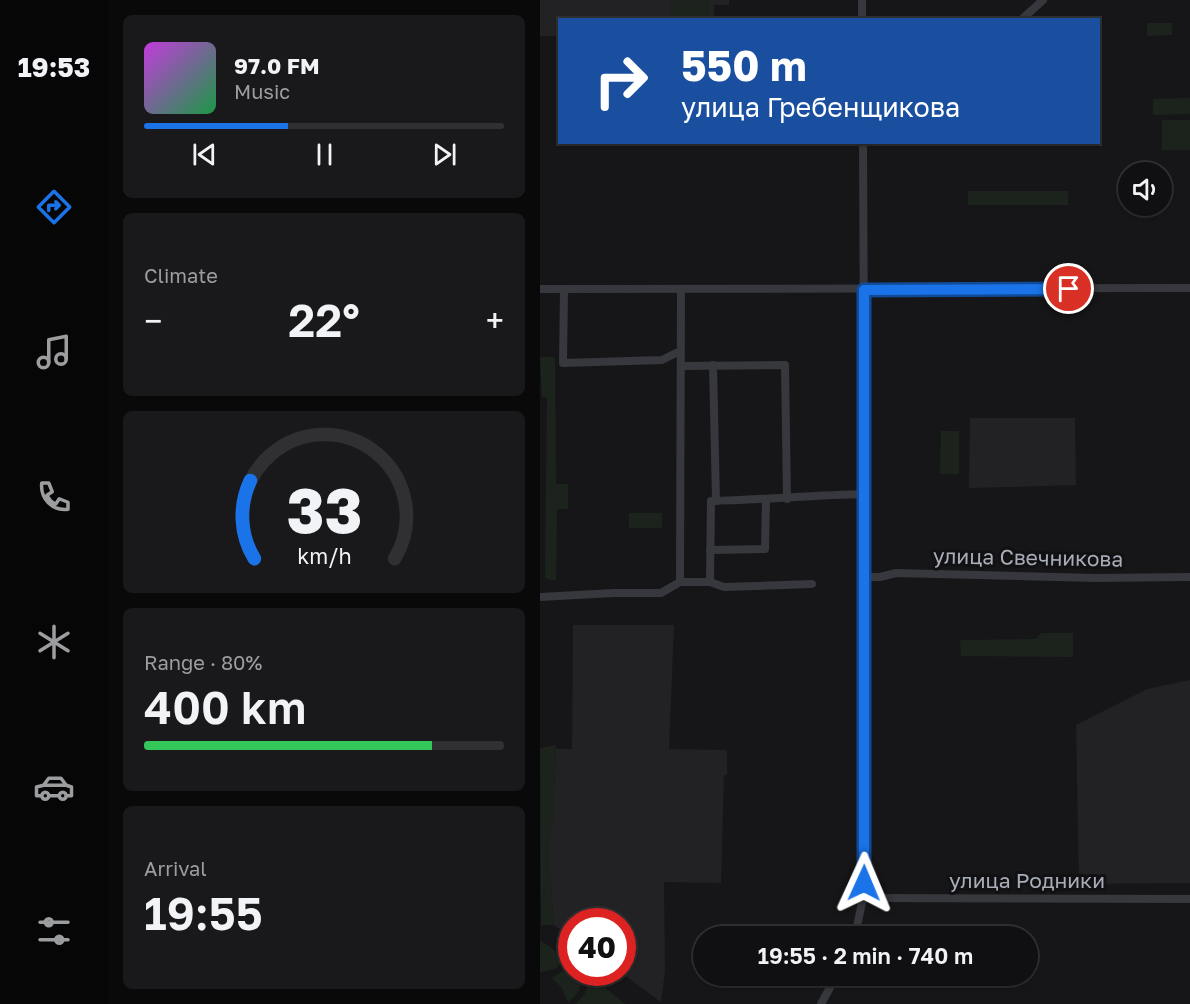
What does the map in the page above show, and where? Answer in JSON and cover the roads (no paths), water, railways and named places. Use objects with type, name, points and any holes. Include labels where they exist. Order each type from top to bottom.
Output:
[{"type":"street","points":[[862,0],[862,18]]},
{"type":"street","points":[[1024,18],[1043,0]]},
{"type":"street","points":[[857,926],[863,898],[866,814],[863,144]]},
{"type":"street","points":[[540,290],[1190,288]]},
{"type":"street","points":[[564,290],[563,363],[662,360],[676,353]]},
{"type":"street","points":[[680,582],[681,290]]},
{"type":"street","points":[[713,365],[716,501]]},
{"type":"street","points":[[681,366],[785,365],[787,499]]},
{"type":"street","points":[[710,582],[711,501],[865,494]]},
{"type":"street","points":[[710,550],[765,549],[765,500]]},
{"type":"street","name":"улица Свечникова","points":[[865,577],[880,577],[896,573],[1096,578],[1190,577]]},
{"type":"street","points":[[540,597],[661,593],[680,582],[710,582],[724,587],[812,584]]},
{"type":"street","name":"улица Родники","points":[[863,898],[1190,899]]},
{"type":"street","points":[[820,1004],[831,986]]}]
